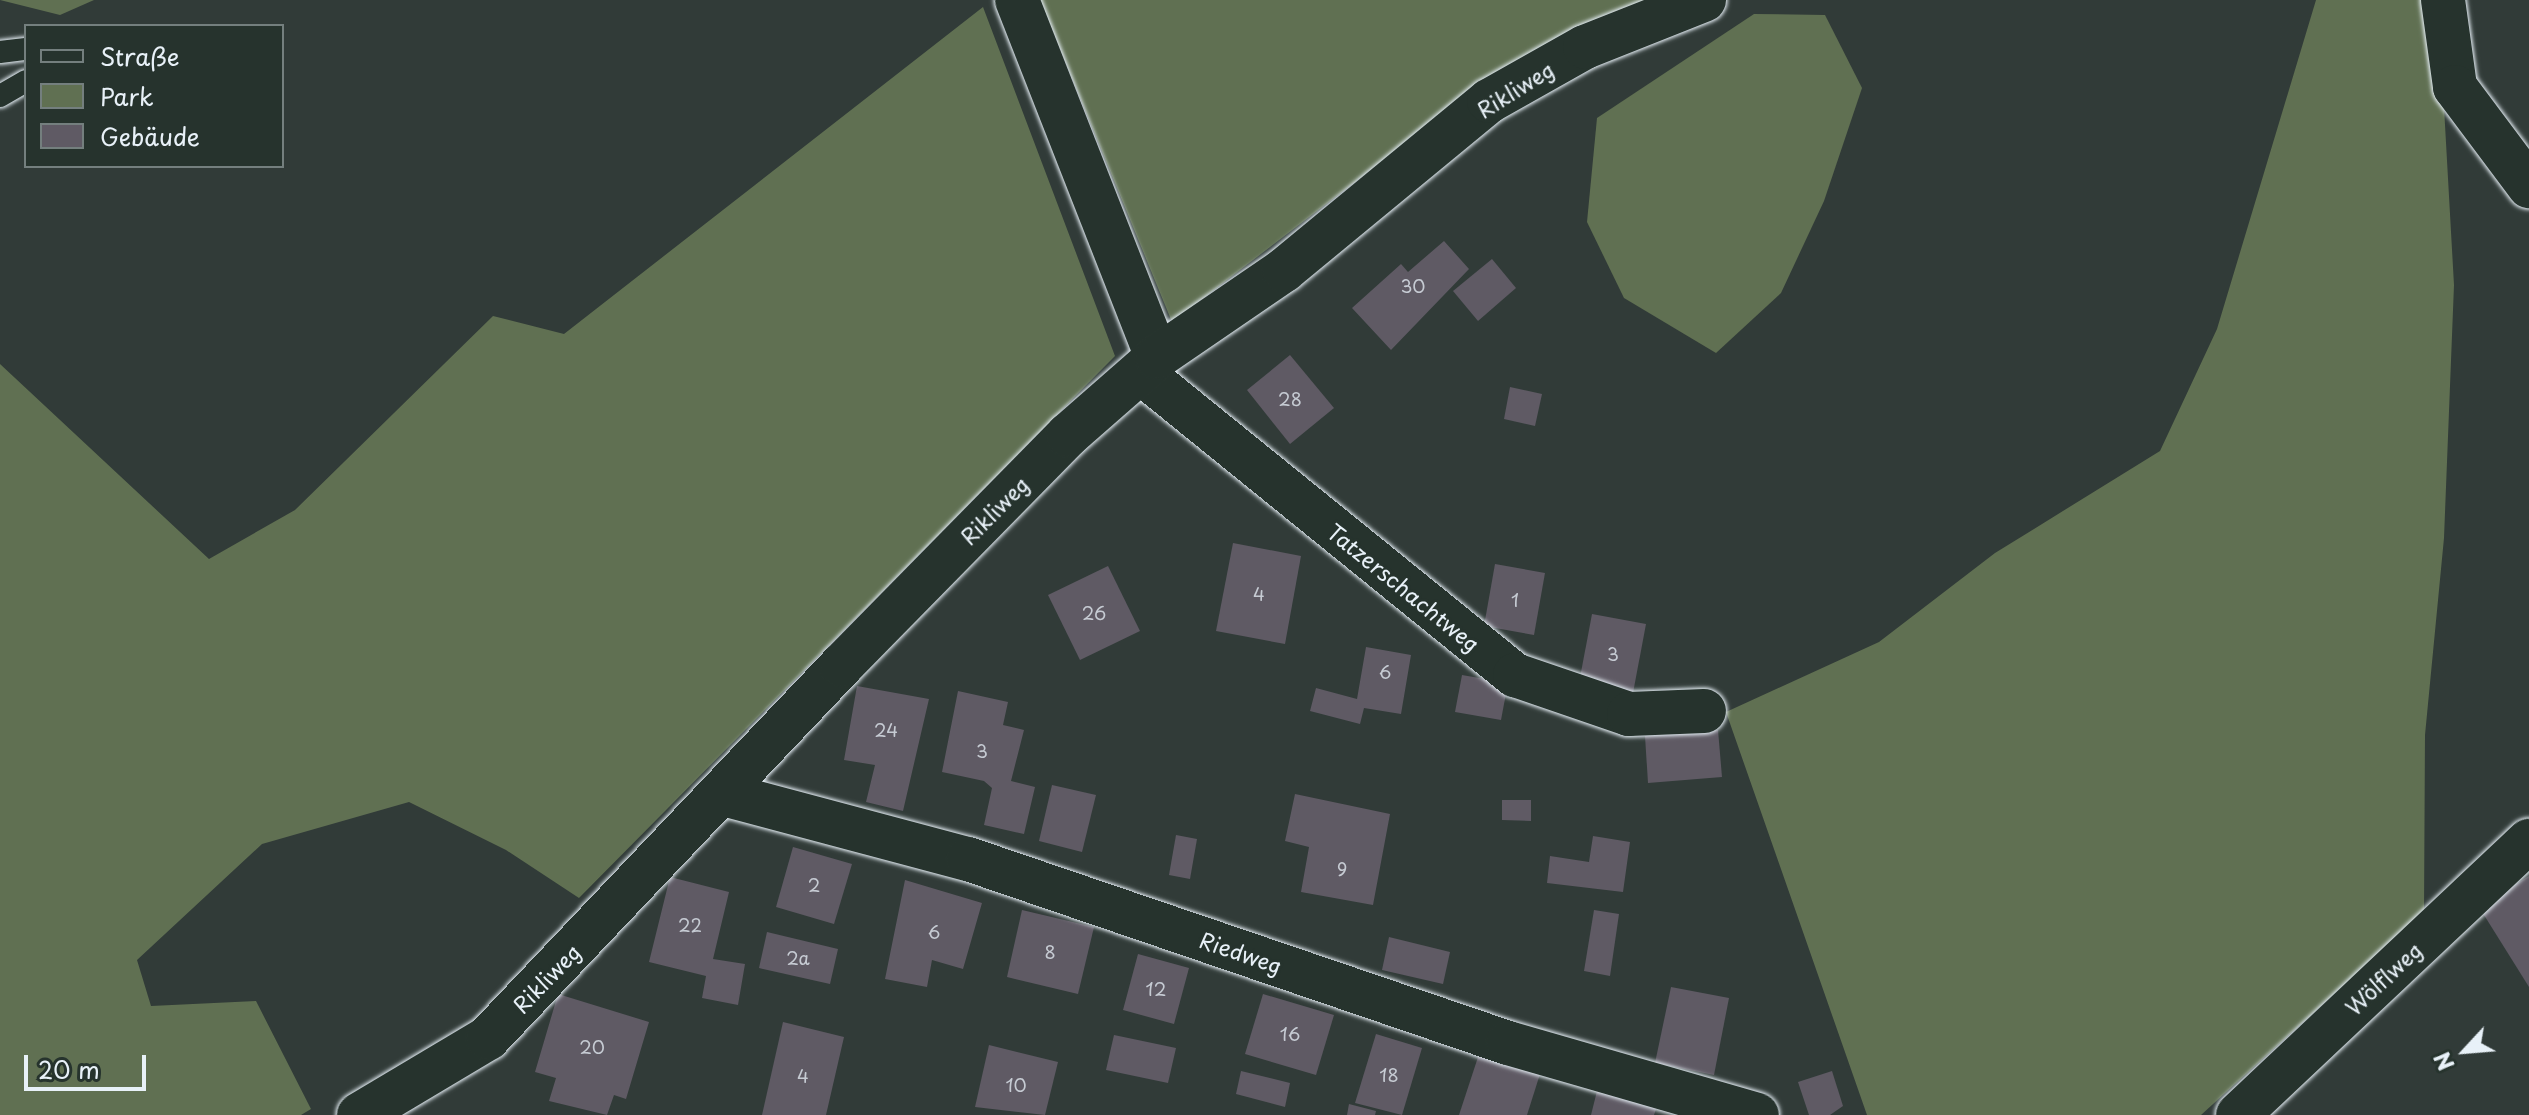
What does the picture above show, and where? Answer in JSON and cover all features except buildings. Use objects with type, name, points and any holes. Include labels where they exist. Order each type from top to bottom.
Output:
[{"type":"street","name":"Tatzerschachtweg","points":[[1017,0],[1150,366],[1515,675],[1629,714],[1704,711]]},
{"type":"street","name":"Rikliweg","points":[[359,1115],[488,1038],[1068,435],[1150,366],[1284,270],[1489,101],[1585,47],[1704,0]]},
{"type":"street","points":[[2443,0],[2455,87],[2529,186]]},
{"type":"street","name":"Riedweg","points":[[723,794],[968,859],[1508,1043],[1757,1115]]},
{"type":"street","name":"Wölflweg","points":[[2238,1115],[2529,841]]},
{"type":"lane","points":[[0,52],[24,49]]},
{"type":"lane","points":[[0,96],[24,82]]},
{"type":"green space","points":[[0,0],[94,0],[60,15]]},
{"type":"green space","points":[[1040,0],[1657,0],[1482,85],[1172,322]]},
{"type":"green space","points":[[2316,0],[2438,0],[2454,285],[2444,538],[2425,735],[2424,912],[2201,1115],[1867,1115],[1726,712],[1879,642],[1995,553],[2160,451],[2217,329]]},
{"type":"green space","points":[[983,7],[1115,356],[579,898],[506,850],[409,802],[262,844],[137,960],[151,1006],[256,1001],[311,1109],[301,1115],[0,1115],[0,364],[209,559],[295,510],[493,316],[564,334]]},
{"type":"green space","points":[[1754,14],[1825,15],[1862,88],[1824,201],[1781,293],[1716,353],[1624,298],[1587,222],[1597,118]]}]
